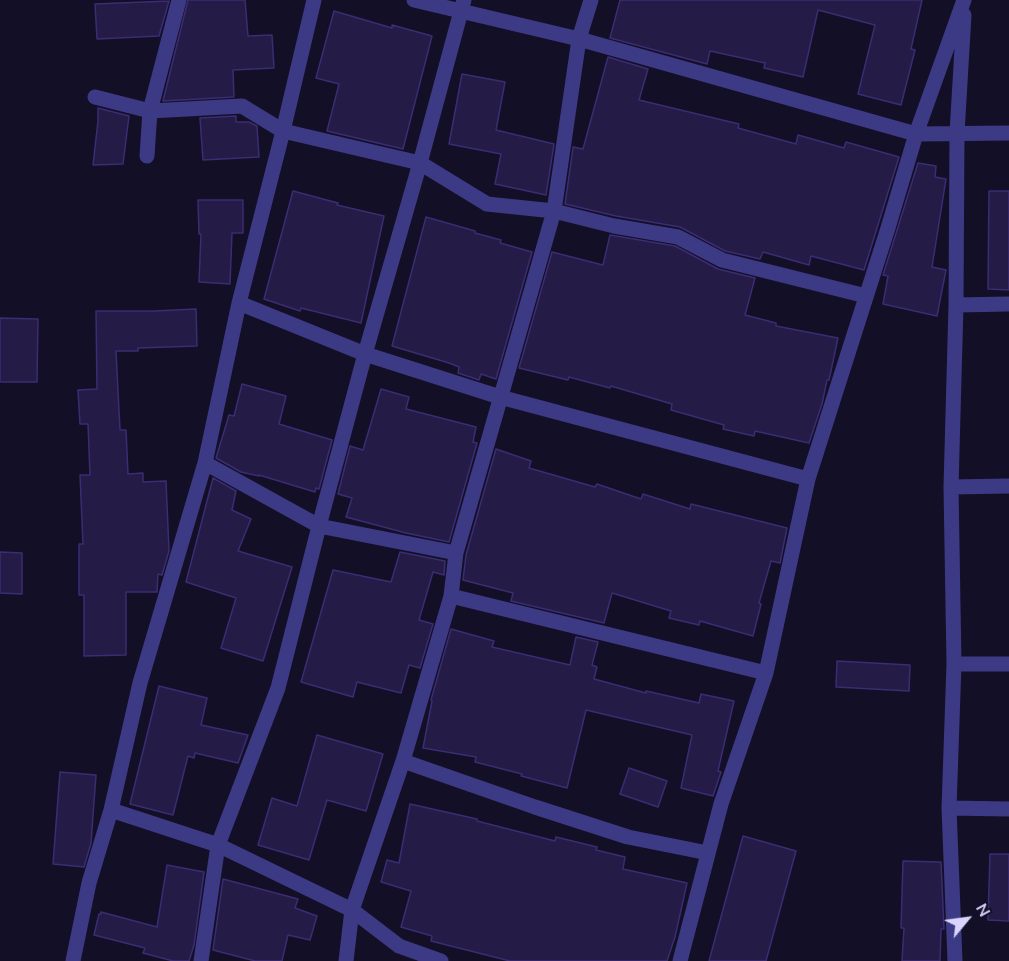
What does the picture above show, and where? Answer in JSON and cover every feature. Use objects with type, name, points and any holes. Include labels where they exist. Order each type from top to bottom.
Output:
[{"type":"street","points":[[147,156],[150,111],[178,0]]},
{"type":"street","points":[[73,961],[89,883],[111,810],[140,683],[205,463],[239,303],[314,0]]},
{"type":"street","points":[[414,0],[463,6],[916,134],[1009,133]]},
{"type":"street","points":[[346,961],[352,910],[404,760],[451,596],[456,553],[554,211],[579,39],[591,0]]},
{"type":"street","points":[[955,961],[949,808],[954,664],[951,487],[956,305],[957,133],[965,0]]},
{"type":"street","points":[[680,961],[721,804],[766,673],[808,479],[916,134],[965,0]]},
{"type":"street","points":[[201,961],[218,845],[278,688],[364,354],[463,6]]},
{"type":"street","points":[[95,97],[150,111],[242,106],[283,131],[420,163],[487,204],[554,211],[614,226],[678,237],[722,260],[866,296]]},
{"type":"street","points":[[239,303],[364,354],[500,397],[808,479]]},
{"type":"street","points":[[956,305],[1009,304]]},
{"type":"street","points":[[205,463],[318,526],[456,553]]},
{"type":"street","points":[[951,487],[1009,486]]},
{"type":"street","points":[[451,596],[766,673]]},
{"type":"street","points":[[954,664],[1009,664]]},
{"type":"street","points":[[404,760],[535,807],[628,837],[708,853]]},
{"type":"street","points":[[949,808],[1009,809]]},
{"type":"street","points":[[111,810],[218,845],[352,910],[399,946],[441,961]]},
{"type":"building","points":[[188,0],[245,0],[248,36],[272,35],[274,68],[233,70],[234,97],[163,101]]},
{"type":"building","points":[[620,0],[922,0],[911,49],[915,50],[901,105],[858,94],[875,25],[818,10],[803,77],[764,68],[765,63],[710,51],[707,64],[610,38]]},
{"type":"building","points":[[169,1],[159,36],[97,39],[95,4]]},
{"type":"building","points":[[334,11],[392,28],[392,25],[432,36],[403,149],[327,131],[339,84],[316,78]]},
{"type":"building","points":[[608,57],[648,69],[639,100],[739,124],[738,128],[796,144],[798,135],[844,148],[846,142],[899,157],[864,270],[811,256],[809,265],[763,252],[760,259],[725,251],[680,227],[565,204],[573,147],[583,149]]},
{"type":"building","points":[[462,74],[505,82],[496,130],[554,144],[546,195],[495,184],[501,154],[449,144]]},
{"type":"building","points":[[98,108],[129,116],[123,164],[93,165]]},
{"type":"building","points":[[236,116],[236,122],[249,122],[257,126],[259,157],[203,160],[200,118]]},
{"type":"building","points":[[918,163],[936,166],[935,177],[946,179],[932,267],[946,270],[937,316],[883,304],[888,276],[883,275]]},
{"type":"building","points":[[293,191],[338,203],[337,205],[384,216],[361,323],[301,308],[300,311],[264,299]]},
{"type":"building","points":[[989,191],[1009,191],[1009,290],[988,289]]},
{"type":"building","points":[[198,200],[243,200],[243,233],[232,233],[230,284],[199,282],[201,234],[199,234]]},
{"type":"building","points":[[426,217],[475,231],[475,233],[501,240],[500,243],[532,252],[496,379],[481,374],[479,380],[458,373],[459,367],[449,363],[392,346]]},
{"type":"building","points":[[610,235],[675,246],[718,269],[755,278],[745,315],[776,323],[776,326],[838,338],[829,380],[827,380],[809,443],[755,431],[754,436],[723,429],[724,425],[671,410],[672,404],[611,386],[610,388],[569,377],[568,380],[519,368],[552,252],[603,265]]},
{"type":"building","points":[[196,309],[197,346],[116,351],[120,430],[126,430],[128,474],[143,473],[143,482],[166,481],[169,551],[162,575],[158,574],[157,592],[126,592],[126,655],[84,656],[84,595],[79,595],[79,544],[83,544],[80,475],[90,475],[88,424],[80,424],[78,390],[97,389],[96,311]]},
{"type":"building","points":[[0,318],[38,319],[37,382],[0,382]]},
{"type":"building","points":[[242,384],[286,396],[279,424],[332,440],[319,489],[316,488],[315,492],[259,475],[241,472],[216,458],[229,415],[234,416]]},
{"type":"building","points":[[381,389],[409,397],[406,409],[476,427],[473,442],[477,443],[449,542],[346,517],[352,498],[338,494],[350,446],[363,450]]},
{"type":"building","points":[[496,449],[531,461],[529,468],[595,487],[597,484],[641,499],[643,494],[690,509],[691,504],[787,528],[780,563],[771,561],[759,603],[761,604],[753,636],[700,621],[699,625],[669,618],[671,611],[612,593],[604,623],[511,601],[513,593],[463,580],[466,555]]},
{"type":"building","points":[[213,478],[236,491],[232,510],[251,519],[238,551],[292,567],[263,661],[221,648],[236,598],[186,582]]},
{"type":"building","points":[[0,552],[22,553],[22,594],[0,593]]},
{"type":"building","points":[[400,552],[445,561],[444,575],[433,572],[419,620],[433,624],[420,668],[409,665],[401,693],[357,682],[353,697],[301,682],[333,570],[391,582]]},
{"type":"building","points":[[451,629],[494,641],[492,647],[570,665],[576,637],[598,642],[592,665],[597,667],[594,679],[646,693],[646,691],[699,703],[701,694],[734,701],[718,771],[721,772],[713,796],[681,788],[692,735],[586,710],[567,788],[475,762],[476,757],[423,748],[431,700]]},
{"type":"building","points":[[837,661],[910,665],[909,691],[836,687]]},
{"type":"building","points":[[159,686],[207,698],[201,725],[248,735],[238,763],[195,753],[194,758],[188,756],[173,815],[130,804]]},
{"type":"building","points":[[317,735],[383,754],[366,811],[327,800],[309,860],[258,845],[272,798],[297,806]]},
{"type":"building","points":[[629,768],[667,781],[658,807],[620,794]]},
{"type":"building","points":[[60,772],[96,775],[91,843],[84,867],[53,864]]},
{"type":"building","points":[[410,804],[477,819],[477,821],[555,841],[556,837],[597,847],[596,850],[625,857],[623,869],[687,883],[667,961],[510,961],[431,941],[432,936],[401,927],[411,891],[381,882],[387,860],[399,863]]},
{"type":"building","points":[[743,836],[796,851],[766,961],[709,961]]},
{"type":"building","points":[[990,854],[1009,854],[1009,921],[988,920]]},
{"type":"building","points":[[903,861],[941,862],[944,929],[941,929],[940,961],[902,961]]},
{"type":"building","points":[[167,865],[204,872],[194,945],[189,961],[173,961],[143,953],[145,948],[94,935],[101,912],[157,927]]},
{"type":"building","points":[[223,879],[298,899],[295,908],[317,916],[310,940],[288,935],[282,961],[255,961],[213,950]]}]
